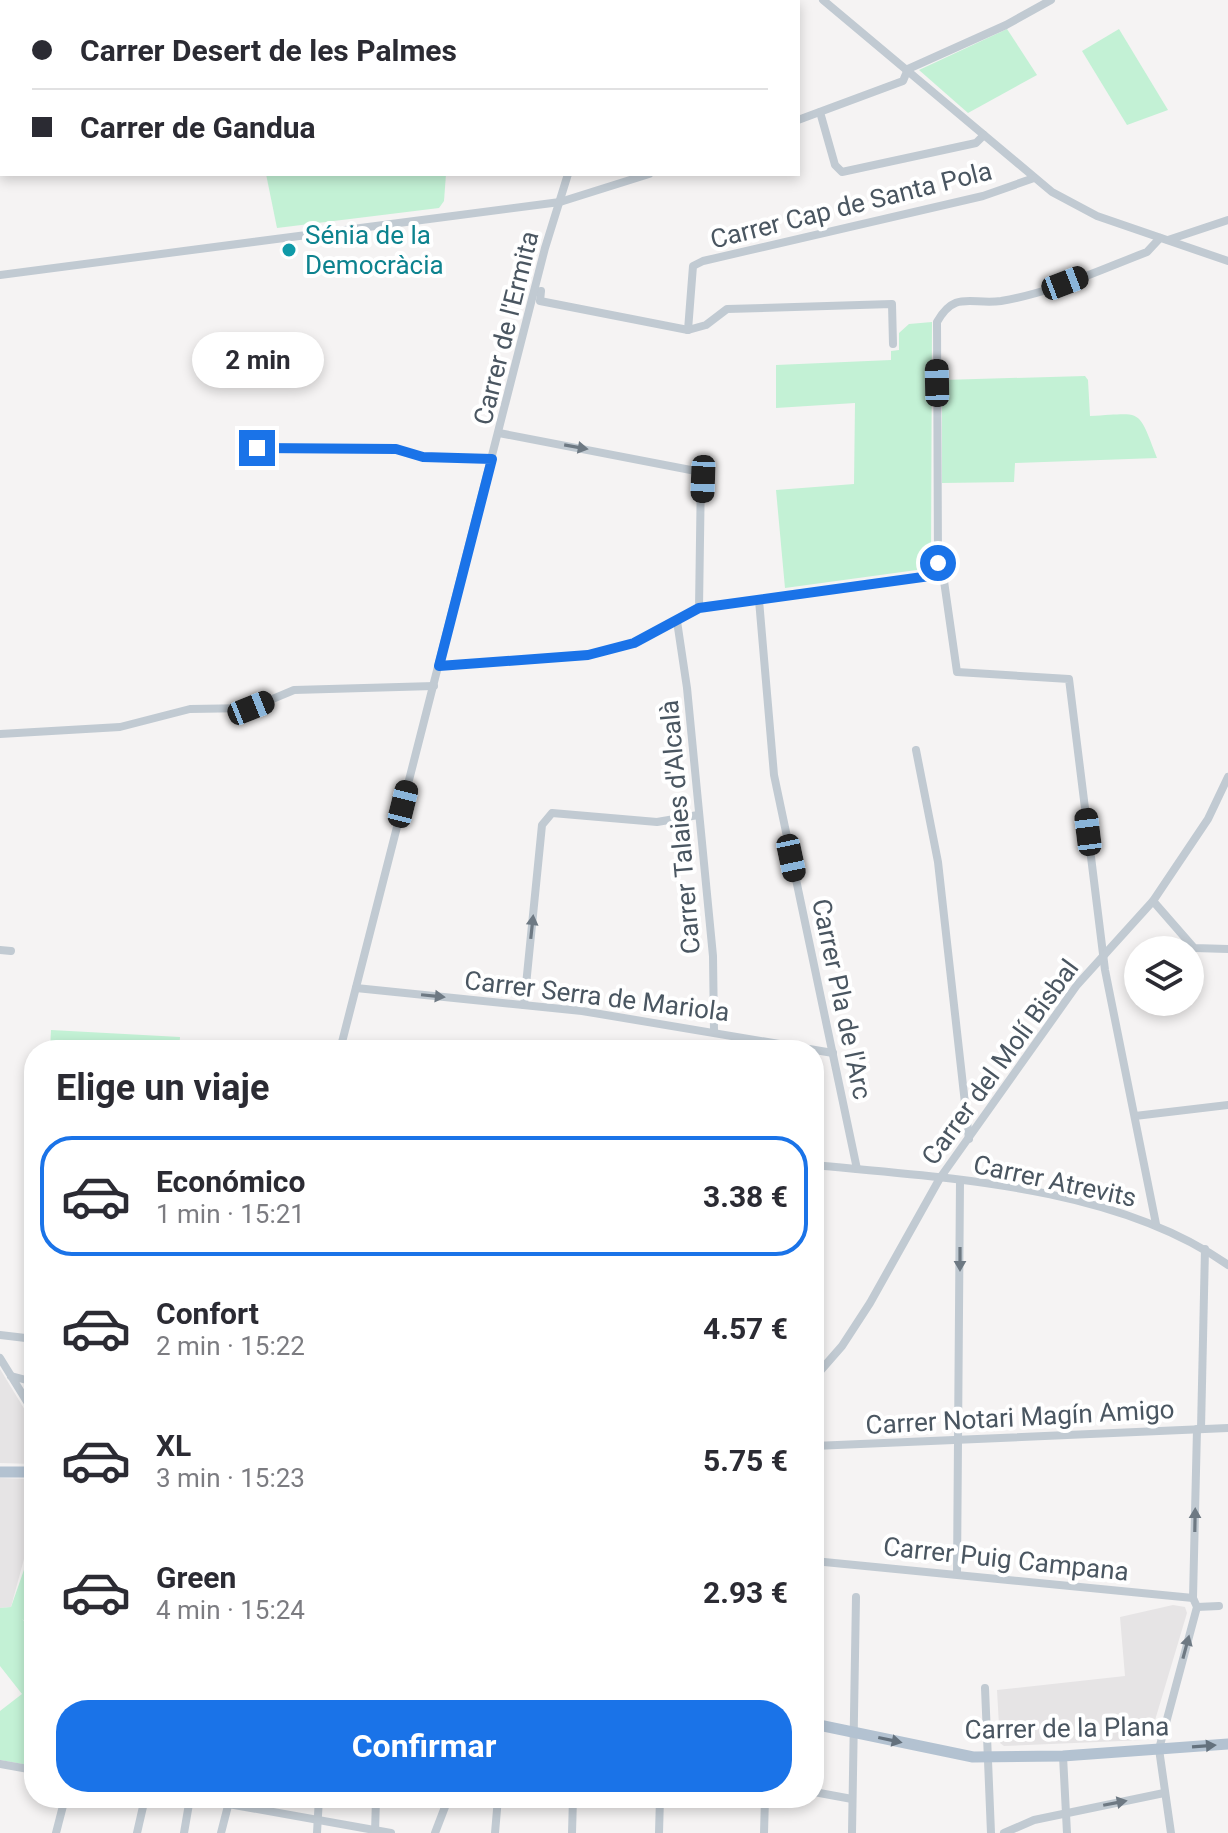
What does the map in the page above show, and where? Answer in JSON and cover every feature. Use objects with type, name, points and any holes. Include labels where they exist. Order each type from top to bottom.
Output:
[{"type":"main road","points":[[0,1472],[24,1472]]},
{"type":"main road","name":"Carrer de la Plana","points":[[824,1726],[988,1757],[1063,1756],[1228,1744]]},
{"type":"street","points":[[823,0],[1034,178],[1073,205],[1228,261]]},
{"type":"street","points":[[800,119],[903,81],[908,69],[1006,25],[1051,0]]},
{"type":"street","points":[[820,112],[835,165],[842,172],[976,143],[984,135]]},
{"type":"street","name":"Carrer de l'Ermita","points":[[343,1040],[545,248],[567,176]]},
{"type":"street","points":[[0,275],[560,202],[643,176]]},
{"type":"street","name":"Carrer Cap de Santa Pola","points":[[688,330],[693,266],[703,261],[983,196],[1034,178]]},
{"type":"street","points":[[1156,1224],[1104,954],[1069,679],[957,672],[944,581],[938,563],[937,322],[945,308],[958,301],[997,302],[1029,295],[1147,252],[1163,239],[1228,220]]},
{"type":"street","points":[[545,248],[540,301],[688,330],[706,325],[727,309],[892,304],[893,344]]},
{"type":"street","points":[[499,433],[701,472],[699,608]]},
{"type":"street","points":[[257,448],[396,449],[423,457],[492,459]]},
{"type":"street","points":[[439,666],[588,655],[634,643],[699,608],[930,576],[938,563]]},
{"type":"street","name":"Carrer Pla de l'Arc","points":[[759,600],[774,775],[857,1169]]},
{"type":"street","name":"Carrer Talaies d'Alcalà","points":[[677,621],[687,688],[713,956],[714,1030]]},
{"type":"street","points":[[0,734],[120,727],[190,709],[251,708],[294,690],[434,686]]},
{"type":"street","points":[[916,750],[938,862],[969,1139]]},
{"type":"street","name":"Carrer del Molí Bisbal","points":[[824,1363],[870,1303],[940,1178],[1077,985],[1153,901],[1208,819],[1228,777]]},
{"type":"street","points":[[524,1005],[542,825],[552,813],[657,822],[698,815]]},
{"type":"street","points":[[1153,901],[1194,948],[1228,949]]},
{"type":"street","points":[[0,950],[11,951]]},
{"type":"street","name":"Carrer Serra de Mariola","points":[[356,988],[524,1005],[714,1030],[766,1040]]},
{"type":"street","name":"Carrer Serra de Mariola","points":[[824,1051],[833,1053]]},
{"type":"street","points":[[1135,1116],[1228,1105]]},
{"type":"street","name":"Carrer Atrevits","points":[[824,1166],[960,1181],[1124,1212],[1156,1224],[1205,1249],[1228,1265]]},
{"type":"street","points":[[957,1573],[960,1181]]},
{"type":"street","points":[[1171,1833],[1159,1749],[1195,1602],[1205,1249]]},
{"type":"street","points":[[0,1335],[24,1338]]},
{"type":"street","points":[[0,1358],[24,1397]]},
{"type":"street","points":[[11,1376],[24,1379]]},
{"type":"street","name":"Carrer Notari Magín Amigo","points":[[824,1446],[1228,1428]]},
{"type":"street","name":"Carrer Puig Campana","points":[[824,1562],[957,1573],[1219,1606]]},
{"type":"street","points":[[852,1833],[856,1597]]},
{"type":"street","points":[[985,1688],[991,1833]]},
{"type":"street","points":[[1063,1756],[1067,1833]]},
{"type":"street","points":[[0,1764],[24,1768]]},
{"type":"street","points":[[1004,1833],[1066,1813],[1164,1793]]},
{"type":"street","points":[[824,1794],[852,1799]]},
{"type":"street","points":[[56,1833],[62,1808]]},
{"type":"street","points":[[141,1832],[144,1808]]},
{"type":"street","points":[[184,1833],[190,1808]]},
{"type":"street","points":[[221,1833],[228,1808]]},
{"type":"street","points":[[262,1808],[391,1833]]},
{"type":"street","points":[[317,1833],[319,1808]]},
{"type":"street","points":[[375,1831],[376,1808]]},
{"type":"street","points":[[435,1833],[445,1808]]},
{"type":"street","points":[[495,1833],[497,1808]]},
{"type":"street","points":[[572,1833],[573,1808]]},
{"type":"street","points":[[659,1833],[660,1808]]},
{"type":"street","points":[[764,1833],[765,1808]]},
{"type":"shaded area","points":[[0,1369],[24,1409],[24,1464],[0,1463]]},
{"type":"shaded area","points":[[0,1478],[24,1479],[24,1559],[11,1607],[0,1608]]},
{"type":"shaded area","points":[[1173,1605],[1185,1607],[1187,1613],[1150,1737],[1144,1740],[1004,1746],[1000,1743],[997,1690],[1125,1676],[1120,1617]]},
{"type":"green space","points":[[1007,29],[1037,75],[968,113],[919,70]]},
{"type":"green space","points":[[1119,29],[1168,110],[1127,125],[1082,51]]},
{"type":"green space","points":[[266,176],[446,176],[444,201],[439,208],[277,228]]},
{"type":"green space","points":[[932,322],[931,563],[924,569],[785,588],[776,490],[854,484],[855,403],[776,408],[776,365],[891,360],[891,351],[899,350],[899,333],[909,324]]},
{"type":"green space","points":[[1085,376],[1088,380],[1090,416],[1120,414],[1136,417],[1146,429],[1157,458],[1015,463],[1014,482],[942,483],[942,380]]},
{"type":"green space","points":[[51,1030],[180,1037],[180,1040],[50,1040]]},
{"type":"green space","points":[[24,1570],[24,1764],[0,1760],[0,1711],[22,1694],[0,1666],[0,1608],[11,1607]]},
{"type":"place","name":"Sénia de la Democràcia","points":[[289,250]]},
{"type":"route","points":[[257,448],[396,449],[423,457],[492,459],[439,666],[588,655],[634,643],[699,608],[930,576],[938,563]]}]
